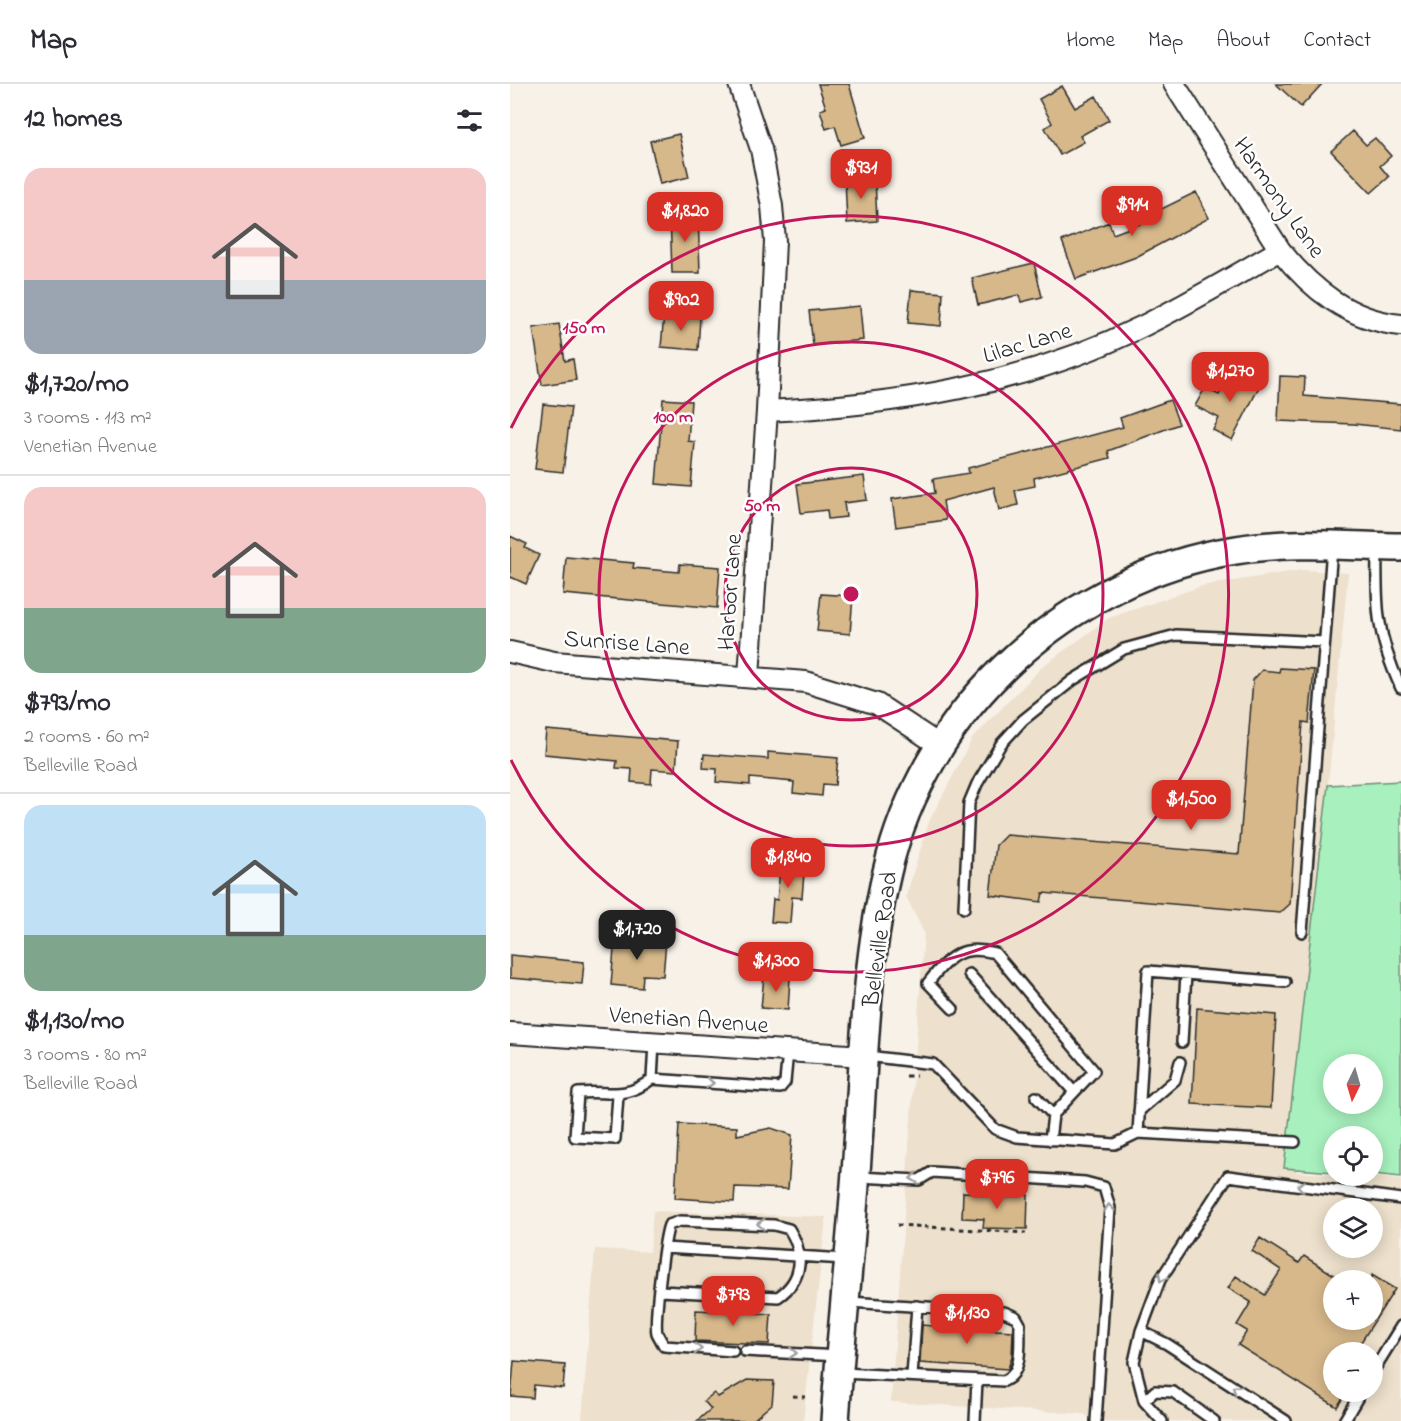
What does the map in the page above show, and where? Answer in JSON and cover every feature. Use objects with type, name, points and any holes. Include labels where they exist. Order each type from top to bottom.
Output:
[{"type":"main road","name":"Belleville Road","points":[[835,1421],[850,1260],[875,930],[887,871],[910,802],[927,769],[967,709],[1012,659],[1041,635],[1103,595],[1171,566],[1216,554],[1262,546],[1389,547]]},
{"type":"street","name":"Harbor Lane","points":[[739,84],[761,149],[772,206],[775,241],[767,411],[749,676]]},
{"type":"street","name":"Harmony Lane","points":[[1174,84],[1280,250],[1312,286],[1337,304],[1369,318],[1401,325]]},
{"type":"street","name":"Lilac Lane","points":[[767,411],[838,408],[899,401],[968,387],[1037,368],[1140,328],[1280,250]]},
{"type":"street","name":"Sunrise Lane","points":[[510,652],[554,663],[806,682],[854,695],[895,714],[942,747]]},
{"type":"street","name":"Venetian Avenue","points":[[510,1033],[864,1056]]},
{"type":"lane","points":[[1302,932],[1332,546]]},
{"type":"lane","points":[[1389,547],[1377,618],[1391,666],[1401,688]]},
{"type":"lane","points":[[964,908],[969,803],[977,784],[1001,744],[1023,720],[1073,680],[1124,649],[1176,635],[1324,642]]},
{"type":"lane","points":[[953,1009],[928,983],[942,965],[963,950],[980,949],[995,953],[1094,1071],[1053,1115],[1050,1140]]},
{"type":"lane","points":[[1138,1133],[1148,971],[1285,982]]},
{"type":"lane","points":[[969,974],[1074,1092]]},
{"type":"lane","points":[[1182,1042],[1186,974]]},
{"type":"lane","points":[[651,1079],[654,1042]]},
{"type":"lane","points":[[618,1095],[615,1139],[575,1137],[578,1093],[618,1095],[630,1093],[651,1079],[780,1088],[785,1082],[788,1051]]},
{"type":"lane","points":[[864,1056],[933,1064],[995,1129],[1017,1137],[1115,1144],[1138,1133],[1295,1142]]},
{"type":"lane","points":[[1139,1111],[1174,1080],[1180,1062]]},
{"type":"lane","points":[[1036,1097],[1053,1115]]},
{"type":"lane","points":[[856,1177],[919,1180],[932,1172],[1086,1182],[1104,1186],[1110,1208],[1096,1421]]},
{"type":"lane","points":[[1162,1421],[1144,1401],[1134,1362],[1141,1331],[1160,1280],[1228,1176],[1401,1199]]},
{"type":"lane","points":[[660,1291],[777,1297],[789,1290],[801,1256],[789,1229],[774,1225],[680,1221],[669,1226],[663,1248],[657,1332],[664,1346],[733,1351]]},
{"type":"lane","points":[[663,1248],[850,1260]]},
{"type":"lane","points":[[746,1351],[912,1376],[1004,1381],[1013,1377],[1017,1370],[1020,1324],[1016,1317],[1004,1312],[846,1302]]},
{"type":"lane","points":[[912,1376],[917,1306]]},
{"type":"lane","points":[[1383,1355],[1401,1326]]},
{"type":"lane","points":[[1141,1331],[1167,1344],[1286,1421]]},
{"type":"lane","points":[[975,1421],[977,1380]]},
{"type":"lane","points":[[1144,1401],[1155,1391],[1173,1392],[1214,1421]]},
{"type":"lane","points":[[1344,1421],[1355,1402]]},
{"type":"path","points":[[897,1226],[1026,1233]]},
{"type":"path","points":[[793,1396],[805,1396]]},
{"type":"shaded area","points":[[1303,570],[1348,573],[1328,785],[1308,959],[1296,1172],[1323,1174],[1323,1186],[1383,1186],[1383,1178],[1401,1179],[1401,1421],[1095,1421],[1084,1414],[891,1402],[924,933],[906,896],[929,822],[972,739],[1043,666],[1109,618],[1202,586]]},
{"type":"shaded area","points":[[653,1211],[826,1217],[803,1421],[582,1421],[595,1249],[650,1252]]},
{"type":"green space","points":[[1401,781],[1401,1177],[1383,1175],[1383,1126],[1323,1126],[1323,1171],[1284,1168],[1328,785]]},
{"type":"building","points":[[818,84],[849,84],[865,138],[841,145],[835,126],[826,129],[820,110],[826,108]]},
{"type":"building","points":[[1276,84],[1322,84],[1301,107]]},
{"type":"building","points":[[1062,86],[1075,108],[1096,96],[1109,120],[1080,136],[1084,142],[1060,155],[1045,128],[1052,123],[1039,99]]},
{"type":"building","points":[[1353,131],[1366,145],[1375,138],[1391,156],[1380,166],[1389,177],[1371,193],[1331,151]]},
{"type":"building","points":[[679,134],[689,177],[660,184],[650,141]]},
{"type":"building","points":[[875,178],[877,221],[847,223],[845,179]]},
{"type":"building","points":[[1196,192],[1209,218],[1136,257],[1076,279],[1062,241],[1109,222],[1113,234],[1145,222],[1143,218]]},
{"type":"building","points":[[698,213],[700,273],[672,273],[670,214]]},
{"type":"building","points":[[1034,263],[1042,297],[1021,302],[1019,295],[978,305],[972,278]]},
{"type":"building","points":[[911,290],[943,293],[941,326],[908,323]]},
{"type":"building","points":[[860,306],[863,340],[813,345],[809,311]]},
{"type":"building","points":[[664,314],[700,317],[698,350],[661,347]]},
{"type":"building","points":[[559,324],[565,361],[573,359],[576,380],[542,385],[533,328]]},
{"type":"building","points":[[1232,369],[1261,383],[1232,440],[1213,430],[1219,418],[1195,406],[1205,388],[1219,395]]},
{"type":"building","points":[[1280,376],[1305,377],[1304,396],[1401,404],[1401,429],[1354,424],[1278,421]]},
{"type":"building","points":[[663,399],[691,401],[688,441],[695,442],[691,487],[656,484]]},
{"type":"building","points":[[1170,400],[1179,424],[1108,451],[1110,458],[1034,478],[1035,486],[1015,490],[1018,505],[999,510],[994,487],[943,501],[946,520],[896,527],[892,499],[935,493],[933,479],[969,473],[968,468],[1123,427],[1120,418]]},
{"type":"building","points":[[543,404],[571,407],[563,472],[535,469]]},
{"type":"building","points":[[864,476],[867,500],[844,503],[846,517],[828,519],[827,510],[801,513],[797,484]]},
{"type":"building","points":[[510,536],[527,544],[525,548],[539,555],[526,584],[511,577],[510,579]]},
{"type":"building","points":[[566,557],[634,563],[633,568],[679,572],[680,564],[720,567],[717,608],[563,594]]},
{"type":"building","points":[[821,594],[853,596],[850,634],[817,631]]},
{"type":"building","points":[[1280,668],[1314,670],[1309,723],[1303,722],[1290,904],[1280,913],[1043,893],[1041,902],[990,895],[996,845],[1006,835],[1239,854],[1253,680],[1262,670],[1279,672]]},
{"type":"building","points":[[546,730],[678,741],[676,771],[652,769],[651,784],[631,782],[632,769],[616,768],[617,761],[544,754]]},
{"type":"building","points":[[768,752],[838,758],[835,785],[823,784],[822,796],[793,793],[794,782],[750,778],[750,785],[716,782],[717,769],[703,768],[704,754],[768,759]]},
{"type":"building","points":[[781,859],[805,861],[802,898],[792,897],[790,923],[771,922],[773,899],[777,900]]},
{"type":"building","points":[[615,937],[666,941],[663,976],[643,975],[642,988],[611,985]]},
{"type":"building","points":[[510,955],[584,962],[582,984],[510,978]]},
{"type":"building","points":[[764,976],[790,978],[788,1010],[761,1008]]},
{"type":"building","points":[[1197,1008],[1276,1015],[1271,1108],[1192,1104]]},
{"type":"building","points":[[679,1124],[737,1127],[737,1135],[771,1128],[792,1135],[788,1189],[735,1187],[734,1202],[675,1198]]},
{"type":"building","points":[[963,1192],[1028,1195],[1027,1229],[983,1228],[984,1219],[962,1218]]},
{"type":"building","points":[[1260,1238],[1299,1263],[1304,1256],[1326,1270],[1323,1270],[1323,1330],[1369,1330],[1361,1342],[1323,1342],[1323,1398],[1238,1345],[1247,1331],[1237,1325],[1251,1302],[1228,1288],[1236,1276],[1265,1295],[1281,1270],[1252,1251]]},
{"type":"building","points":[[1383,1282],[1395,1289],[1383,1308]]},
{"type":"building","points":[[696,1310],[771,1314],[769,1344],[695,1341]]},
{"type":"building","points":[[959,1316],[981,1317],[980,1329],[1013,1331],[1012,1356],[1008,1369],[920,1363],[922,1325],[958,1328]]},
{"type":"building","points":[[514,1361],[565,1365],[563,1388],[534,1385],[533,1398],[511,1396]]},
{"type":"building","points":[[747,1380],[774,1381],[772,1404],[752,1421],[697,1421],[711,1409],[704,1401],[714,1393],[718,1397]]},
{"type":"building","points":[[1329,1402],[1340,1402],[1337,1407]]}]
